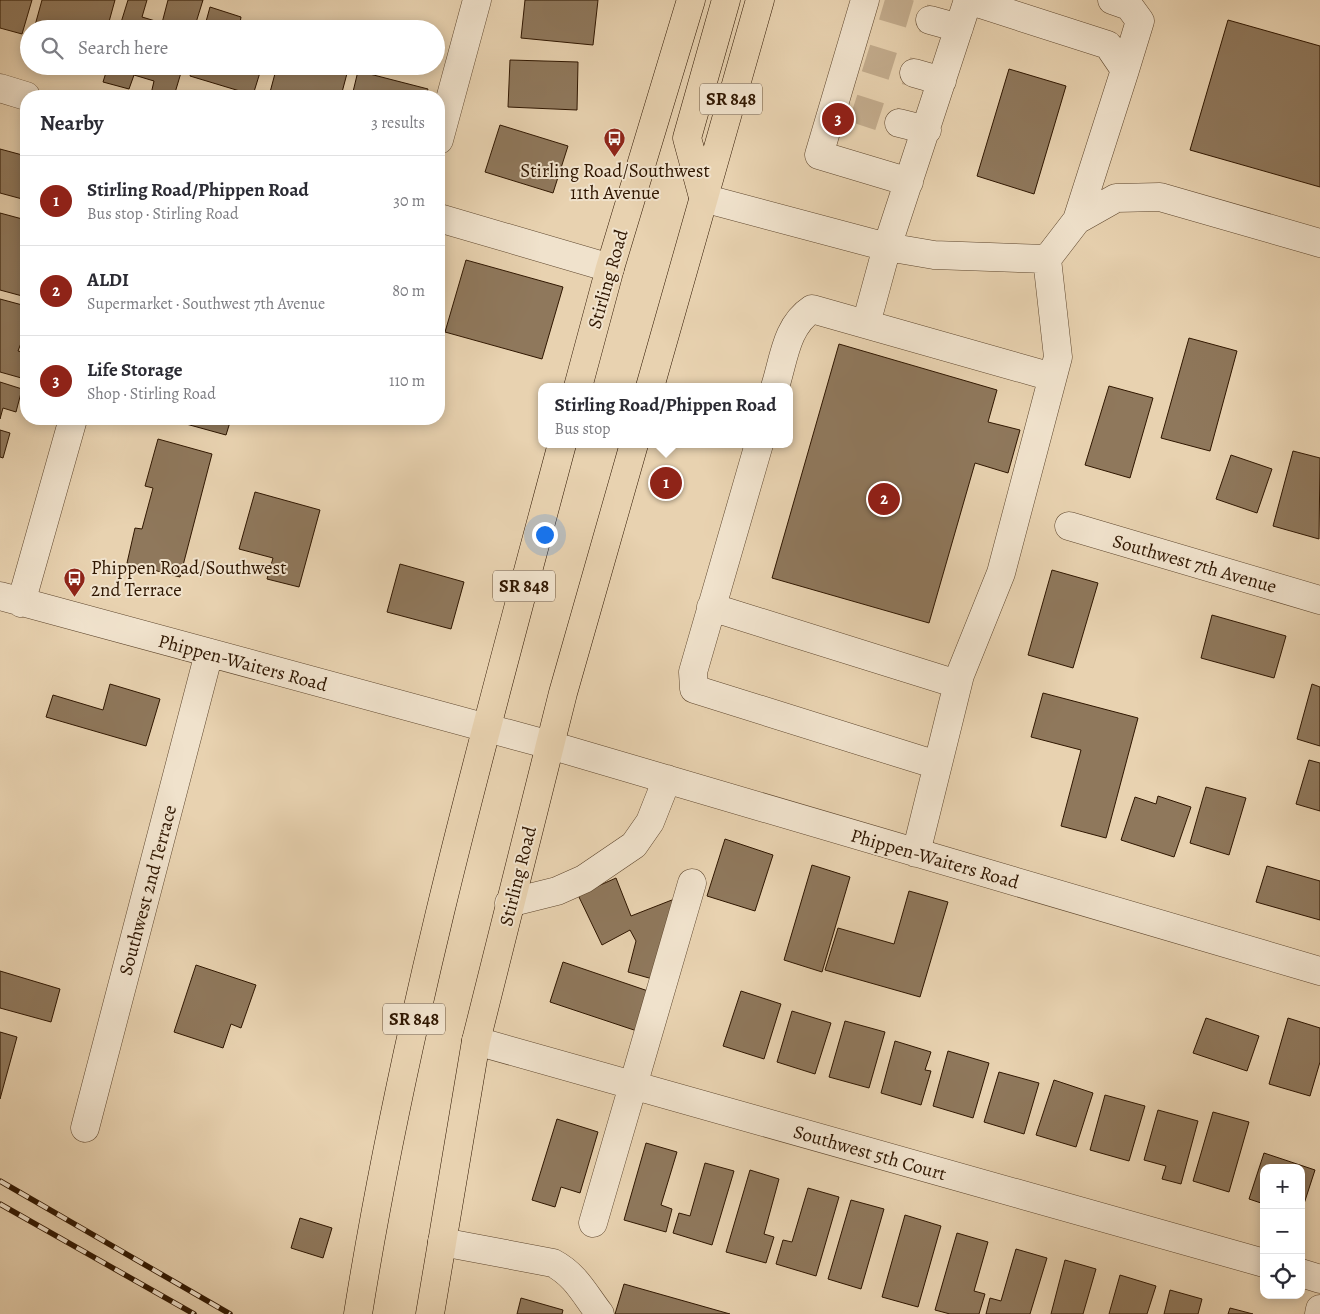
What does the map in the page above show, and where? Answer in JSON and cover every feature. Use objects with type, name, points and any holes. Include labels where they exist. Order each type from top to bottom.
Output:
[{"type":"main road","name":"Stirling Road","points":[[579,383],[610,268],[690,0]]},
{"type":"main road","points":[[703,198],[687,138],[726,0]]},
{"type":"main road","name":"SR 848","points":[[651,383],[760,0]]},
{"type":"main road","name":"SR 848","points":[[358,1314],[387,1146],[409,1041],[486,727],[561,448]]},
{"type":"main road","name":"Stirling Road","points":[[430,1314],[476,1041],[550,745],[633,448]]},
{"type":"street","points":[[445,118],[477,0]]},
{"type":"street","points":[[866,324],[886,247],[909,182],[967,0],[1108,45],[1125,70]]},
{"type":"street","points":[[916,853],[957,684],[1001,573],[1058,356],[1047,260],[1077,220],[1140,21],[1129,6],[1112,0]]},
{"type":"street","points":[[871,3],[844,106],[819,155],[909,182]]},
{"type":"street","points":[[930,20],[959,28]]},
{"type":"street","points":[[914,73],[942,81]]},
{"type":"street","points":[[0,88],[20,94]]},
{"type":"street","points":[[900,123],[926,130]]},
{"type":"street","points":[[1077,220],[1116,198],[1160,197],[1320,243]]},
{"type":"street","points":[[703,198],[886,247],[934,255],[1047,260]]},
{"type":"street","points":[[445,220],[610,268]]},
{"type":"street","points":[[776,383],[793,327],[812,309],[1052,377]]},
{"type":"street","points":[[11,599],[71,425]]},
{"type":"street","points":[[758,448],[692,672],[694,689],[937,765]]},
{"type":"street","name":"Southwest 7th Avenue","points":[[1069,526],[1320,600]]},
{"type":"street","name":"Phippen-Waiters Road","points":[[11,599],[550,745],[1320,972]]},
{"type":"street","points":[[711,607],[957,684]]},
{"type":"street","name":"Southwest 2nd Terrace","points":[[85,1128],[209,653]]},
{"type":"street","points":[[509,903],[557,891],[584,879],[634,845],[650,822],[667,780]]},
{"type":"street","points":[[593,1223],[692,883]]},
{"type":"street","name":"Southwest 5th Court","points":[[476,1041],[1260,1262]]},
{"type":"street","points":[[442,1242],[553,1263],[567,1270],[573,1276],[600,1314]]},
{"type":"street","points":[[1305,1274],[1320,1279]]},
{"type":"street","points":[[1318,1314],[1320,1309]]},
{"type":"building","points":[[0,0],[32,0],[26,20],[20,20],[20,33],[0,28]]},
{"type":"building","points":[[42,0],[115,0],[109,20],[36,20]]},
{"type":"building","points":[[128,0],[147,0],[142,17],[152,20],[122,20]]},
{"type":"building","points":[[168,0],[203,0],[197,20],[163,20]]},
{"type":"building","points":[[525,0],[598,0],[593,45],[521,38]]},
{"type":"building","points":[[210,7],[241,17],[240,20],[206,20]]},
{"type":"building","points":[[1228,20],[1320,46],[1320,187],[1190,150]]},
{"type":"building","points":[[510,60],[578,62],[577,110],[508,107]]},
{"type":"building","points":[[1009,69],[1066,86],[1034,194],[977,176]]},
{"type":"building","points":[[105,75],[134,75],[129,89],[103,82]]},
{"type":"building","points":[[134,75],[180,75],[176,90],[152,90],[154,81]]},
{"type":"building","points":[[259,75],[255,90],[236,90],[190,76]]},
{"type":"building","points":[[275,75],[347,75],[343,90],[271,90]]},
{"type":"building","points":[[357,75],[374,75],[428,89],[428,90],[353,90]]},
{"type":"building","points":[[500,125],[568,146],[553,193],[485,172]]},
{"type":"building","points":[[0,149],[20,154],[20,198],[0,193]]},
{"type":"building","points":[[0,213],[20,218],[20,295],[0,290]]},
{"type":"building","points":[[466,260],[563,287],[542,359],[445,332]]},
{"type":"building","points":[[0,299],[20,304],[20,346],[18,351],[20,352],[20,378],[0,372]]},
{"type":"building","points":[[1189,338],[1237,351],[1210,451],[1161,438]]},
{"type":"building","points":[[839,344],[997,390],[988,422],[1020,430],[1008,473],[975,463],[929,623],[772,578]]},
{"type":"building","points":[[0,382],[20,388],[20,397],[16,412],[3,408],[0,419]]},
{"type":"building","points":[[1109,386],[1153,398],[1130,478],[1085,465]]},
{"type":"building","points":[[190,425],[229,425],[226,435]]},
{"type":"building","points":[[0,430],[10,433],[3,458],[0,457]]},
{"type":"building","points":[[158,439],[212,454],[180,577],[127,563],[135,528],[142,529],[153,488],[145,486]]},
{"type":"building","points":[[1293,451],[1320,458],[1319,539],[1273,526]]},
{"type":"building","points":[[1231,455],[1272,469],[1257,513],[1216,499]]},
{"type":"building","points":[[255,492],[320,510],[299,587],[267,579],[273,558],[239,549]]},
{"type":"building","points":[[400,564],[464,582],[451,629],[387,612]]},
{"type":"building","points":[[1052,570],[1098,583],[1073,668],[1028,655]]},
{"type":"building","points":[[1212,615],[1286,636],[1274,678],[1201,658]]},
{"type":"building","points":[[110,684],[160,699],[146,746],[46,717],[53,695],[103,710]]},
{"type":"building","points":[[1312,684],[1320,687],[1320,746],[1297,739]]},
{"type":"building","points":[[1043,693],[1138,718],[1106,838],[1061,826],[1081,750],[1031,737]]},
{"type":"building","points":[[1309,760],[1320,763],[1320,811],[1296,804]]},
{"type":"building","points":[[1206,787],[1246,798],[1229,855],[1190,843]]},
{"type":"building","points":[[1158,796],[1191,807],[1174,857],[1121,840],[1135,797],[1156,804]]},
{"type":"building","points":[[725,839],[773,855],[755,911],[707,896]]},
{"type":"building","points":[[812,865],[850,877],[822,972],[784,960]]},
{"type":"building","points":[[1267,866],[1320,881],[1320,920],[1256,902]]},
{"type":"building","points":[[616,878],[631,916],[677,898],[656,980],[628,972],[636,941],[630,930],[602,945],[578,895]]},
{"type":"building","points":[[909,891],[948,902],[920,997],[825,970],[838,928],[894,944]]},
{"type":"building","points":[[563,962],[651,992],[637,1031],[550,1002]]},
{"type":"building","points":[[196,965],[256,985],[241,1028],[231,1024],[223,1048],[174,1032]]},
{"type":"building","points":[[0,971],[60,989],[51,1022],[0,1008]]},
{"type":"building","points":[[741,991],[781,1004],[764,1059],[723,1046]]},
{"type":"building","points":[[792,1011],[831,1023],[815,1074],[777,1062]]},
{"type":"building","points":[[1206,1018],[1259,1036],[1247,1071],[1193,1053]]},
{"type":"building","points":[[1288,1018],[1320,1028],[1320,1062],[1310,1096],[1269,1084]]},
{"type":"building","points":[[845,1021],[885,1032],[869,1088],[829,1077]]},
{"type":"building","points":[[0,1032],[17,1037],[0,1099]]},
{"type":"building","points":[[895,1041],[931,1052],[925,1070],[931,1071],[921,1105],[881,1093]]},
{"type":"building","points":[[948,1051],[989,1063],[973,1118],[933,1106]]},
{"type":"building","points":[[999,1072],[1039,1083],[1024,1134],[984,1122]]},
{"type":"building","points":[[1054,1080],[1093,1093],[1076,1147],[1036,1135]]},
{"type":"building","points":[[1105,1095],[1145,1106],[1129,1161],[1090,1150]]},
{"type":"building","points":[[1158,1110],[1198,1121],[1181,1184],[1162,1179],[1166,1166],[1144,1160]]},
{"type":"building","points":[[1213,1112],[1249,1122],[1229,1192],[1193,1181]]},
{"type":"building","points":[[557,1119],[598,1132],[580,1193],[561,1187],[555,1207],[532,1200]]},
{"type":"building","points":[[646,1143],[677,1152],[661,1205],[672,1209],[666,1232],[624,1220]]},
{"type":"building","points":[[1264,1153],[1297,1164],[1260,1164]]},
{"type":"building","points":[[705,1163],[734,1171],[712,1245],[673,1233],[679,1213],[690,1216]]},
{"type":"building","points":[[1260,1165],[1260,1203],[1249,1199]]},
{"type":"building","points":[[1305,1167],[1315,1170],[1305,1201]]},
{"type":"building","points":[[750,1170],[779,1179],[764,1234],[774,1237],[766,1263],[726,1252]]},
{"type":"building","points":[[808,1188],[839,1197],[816,1276],[776,1264],[783,1240],[792,1242]]},
{"type":"building","points":[[851,1200],[884,1209],[861,1289],[828,1279]]},
{"type":"building","points":[[905,1215],[941,1226],[918,1307],[882,1297]]},
{"type":"building","points":[[300,1218],[332,1228],[323,1258],[291,1248]]},
{"type":"building","points":[[957,1233],[988,1242],[974,1291],[985,1294],[979,1314],[950,1314],[935,1310]]},
{"type":"building","points":[[1016,1249],[1047,1258],[1030,1314],[986,1314],[990,1298],[1001,1301]]},
{"type":"building","points":[[1065,1260],[1096,1269],[1083,1314],[1051,1314]]},
{"type":"building","points":[[1120,1275],[1156,1286],[1147,1314],[1109,1314]]},
{"type":"building","points":[[624,1284],[730,1314],[615,1314]]},
{"type":"building","points":[[1170,1290],[1202,1299],[1198,1314],[1164,1314]]},
{"type":"building","points":[[521,1298],[563,1310],[562,1314],[517,1314]]},
{"type":"building","points":[[1230,1308],[1253,1314],[1228,1314]]},
{"type":"tunnel","points":[[883,6],[930,20]]},
{"type":"tunnel","points":[[866,58],[914,73]]},
{"type":"tunnel","points":[[853,108],[899,123]]},
{"type":"railway","points":[[0,1181],[230,1314]]},
{"type":"railway","points":[[0,1204],[194,1314]]},
{"type":"place","name":"Life Storage","points":[[838,119]]},
{"type":"place","name":"Stirling Road/Southwest 11th Avenue","points":[[615,158]]},
{"type":"place","name":"Stirling Road/Phippen Road","points":[[666,483]]},
{"type":"place","name":"ALDI","points":[[884,499]]},
{"type":"place","name":"Phippen Road/Southwest 2nd Terrace","points":[[75,597]]}]
